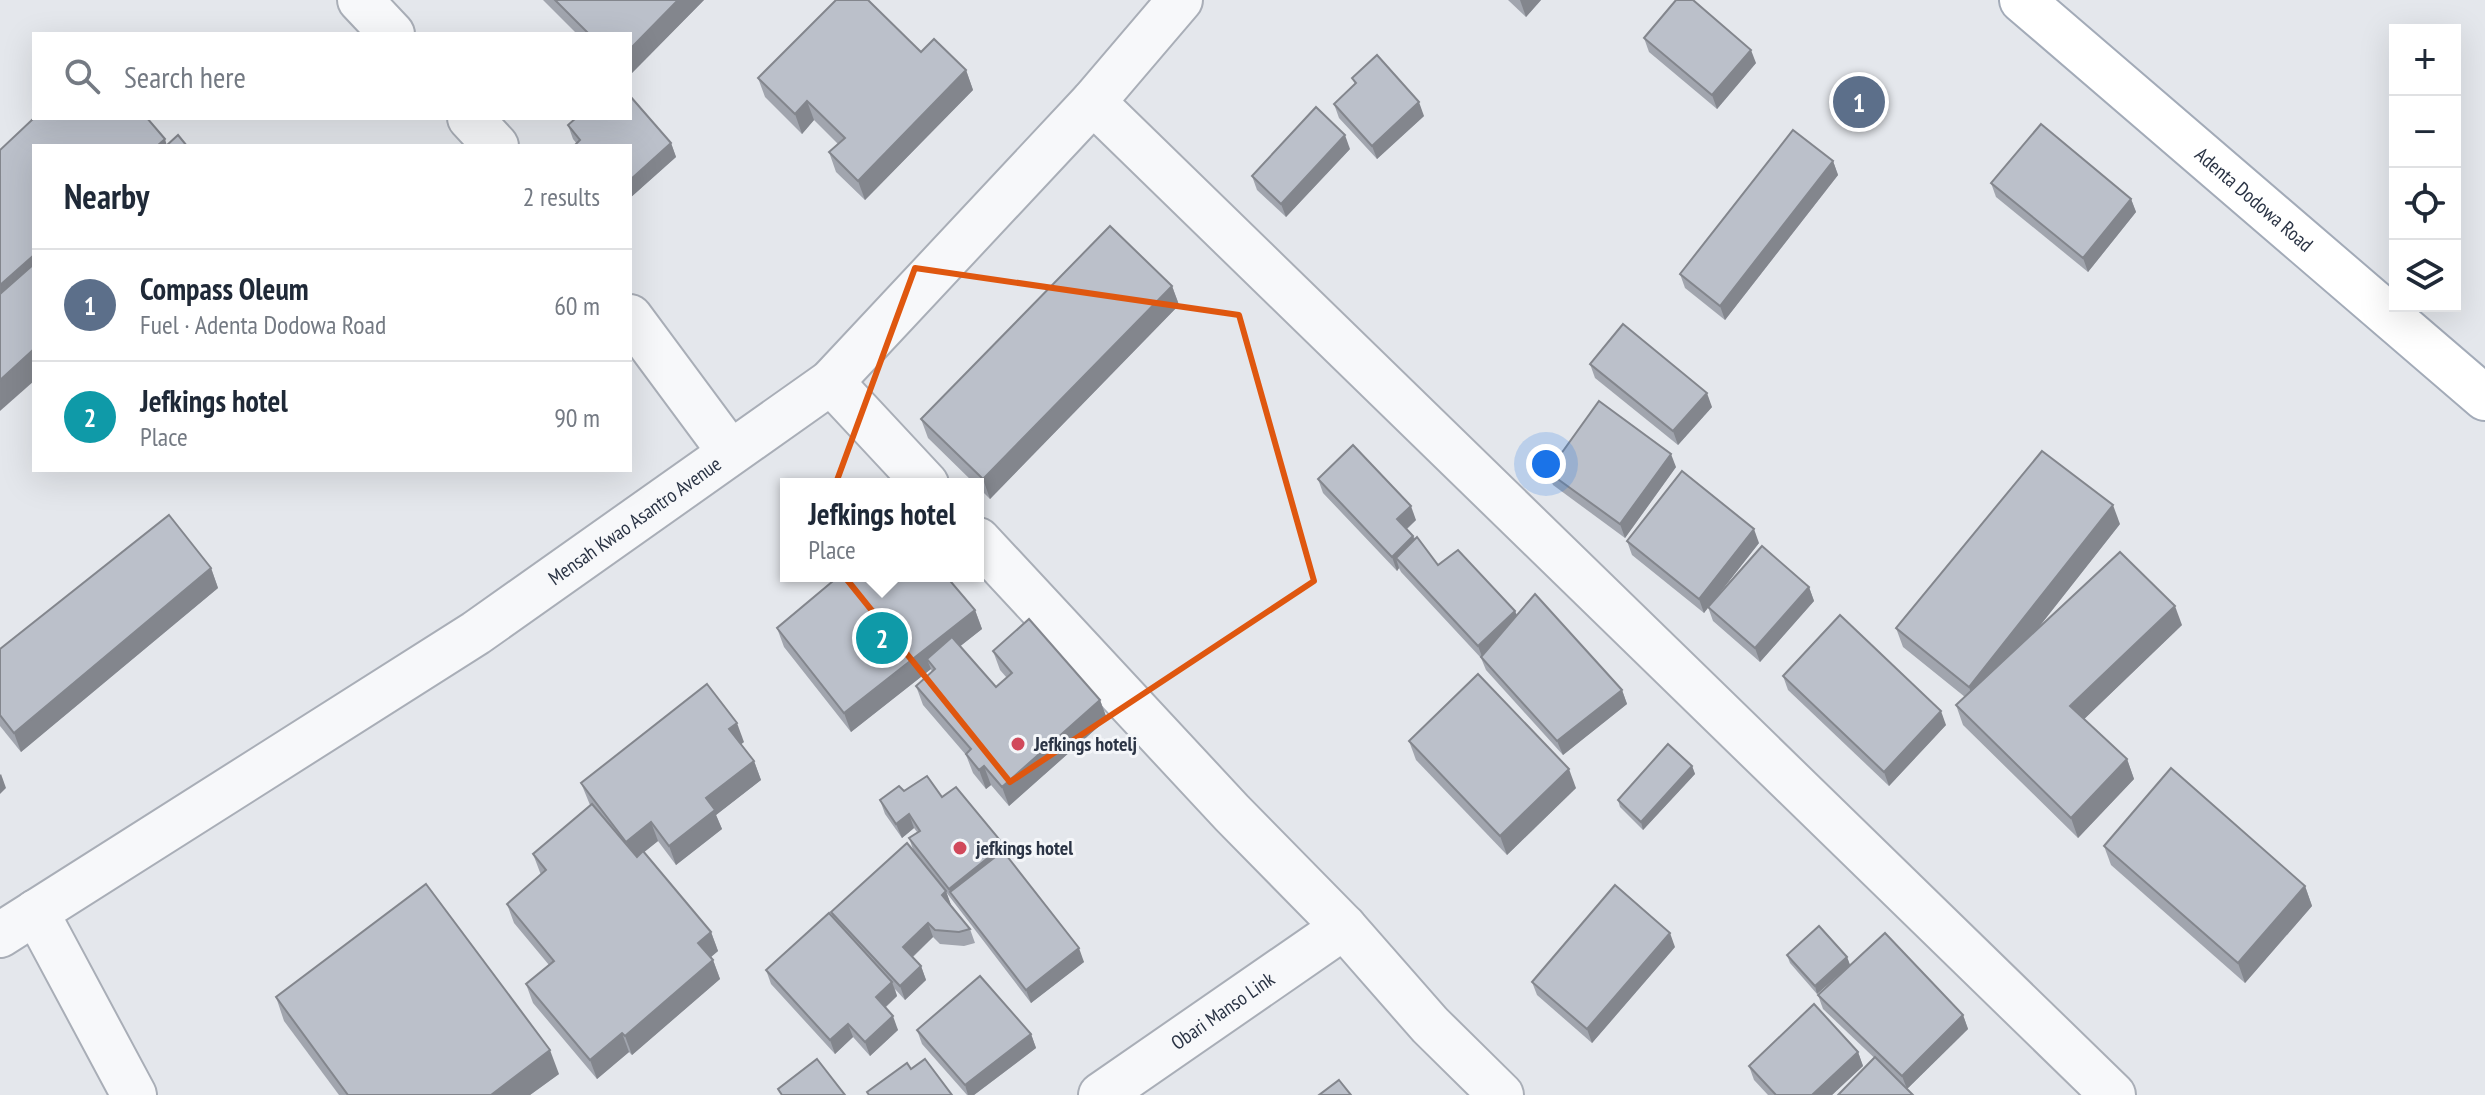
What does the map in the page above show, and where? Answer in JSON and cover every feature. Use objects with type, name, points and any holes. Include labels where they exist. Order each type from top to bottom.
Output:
[{"type":"main road","name":"Adenta Dodowa Road","points":[[2022,0],[2485,398]]},
{"type":"street","points":[[360,0],[390,32]]},
{"type":"street","name":"Mensah Kwao Asantro Avenue","points":[[18,924],[476,633],[831,382],[1093,102],[1180,0]]},
{"type":"street","points":[[1093,102],[2113,1095]]},
{"type":"street","points":[[472,120],[494,144]]},
{"type":"street","points":[[632,320],[730,452]]},
{"type":"street","points":[[831,382],[920,478]]},
{"type":"street","points":[[984,546],[1222,802],[1344,927],[1430,1025],[1501,1095]]},
{"type":"street","points":[[18,924],[134,1095]]},
{"type":"street","name":"Obari Manso Link","points":[[1101,1095],[1344,927]]},
{"type":"highlighted area","points":[[915,268],[1239,315],[1314,581],[1010,782],[815,540]]},
{"type":"building","points":[[555,0],[678,0],[632,47],[632,32],[587,32]]},
{"type":"building","points":[[836,0],[868,0],[921,52],[934,39],[966,70],[858,181],[829,152],[845,138],[807,101],[795,114],[758,78]]},
{"type":"building","points":[[1676,0],[1693,0],[1751,50],[1712,95],[1644,38]]},
{"type":"building","points":[[1377,55],[1419,102],[1372,146],[1334,104],[1356,83],[1352,78]]},
{"type":"building","points":[[632,98],[671,143],[632,178],[632,144],[576,144],[580,140],[568,125],[574,120],[632,120]]},
{"type":"building","points":[[1316,107],[1345,135],[1281,204],[1252,176]]},
{"type":"building","points":[[32,120],[149,120],[165,139],[159,144],[32,144],[32,257],[0,285],[0,150]]},
{"type":"building","points":[[2041,124],[2131,199],[2083,258],[1991,183]]},
{"type":"building","points":[[1793,130],[1833,161],[1720,306],[1680,274]]},
{"type":"building","points":[[178,135],[185,144],[168,144]]},
{"type":"building","points":[[1110,226],[1172,286],[984,478],[921,419]]},
{"type":"building","points":[[32,266],[32,351],[0,380],[0,294]]},
{"type":"building","points":[[1623,324],[1707,393],[1673,431],[1590,364]]},
{"type":"building","points":[[1599,401],[1671,454],[1620,524],[1548,472]]},
{"type":"building","points":[[1353,445],[1411,506],[1397,519],[1413,536],[1392,557],[1318,479]]},
{"type":"building","points":[[2042,451],[2113,505],[1969,687],[1896,628]]},
{"type":"building","points":[[1682,471],[1754,529],[1699,599],[1627,541]]},
{"type":"building","points":[[169,515],[211,568],[14,733],[0,715],[0,649]]},
{"type":"building","points":[[1417,537],[1438,565],[1458,550],[1515,611],[1478,646],[1396,558]]},
{"type":"building","points":[[1762,546],[1809,587],[1755,648],[1708,607]]},
{"type":"building","points":[[2120,552],[2175,606],[2070,706],[2127,759],[2071,818],[1956,705]]},
{"type":"building","points":[[832,582],[951,582],[975,610],[844,713],[777,628]]},
{"type":"building","points":[[1535,594],[1622,690],[1557,741],[1481,657]]},
{"type":"building","points":[[1840,615],[1941,711],[1884,772],[1783,676]]},
{"type":"building","name":"Jefkings hotelj","points":[[1029,619],[1100,700],[1002,787],[984,766],[979,770],[966,754],[971,749],[916,686],[935,669],[927,659],[952,637],[996,687],[1012,673],[993,651]]},
{"type":"building","points":[[1478,674],[1569,769],[1500,836],[1409,741]]},
{"type":"building","points":[[707,684],[737,723],[729,729],[754,761],[706,798],[715,810],[669,846],[651,822],[626,842],[581,783]]},
{"type":"building","points":[[1668,744],[1692,766],[1641,822],[1618,800]]},
{"type":"building","points":[[2171,768],[2305,886],[2238,963],[2104,846]]},
{"type":"building","name":"jefkings hotel","points":[[927,776],[942,797],[956,787],[1004,845],[949,889],[909,838],[920,831],[909,814],[896,824],[880,800],[899,786],[904,791]]},
{"type":"building","points":[[592,804],[637,857],[643,851],[711,932],[698,943],[713,960],[625,1036],[622,1033],[590,1060],[526,984],[554,961],[507,904],[546,870],[533,854]]},
{"type":"building","points":[[907,843],[946,891],[942,895],[970,929],[959,932],[935,930],[928,923],[903,947],[921,966],[900,986],[831,912]]},
{"type":"building","points":[[1003,851],[1079,948],[1026,990],[950,892]]},
{"type":"building","points":[[426,884],[550,1050],[491,1095],[348,1095],[276,997]]},
{"type":"building","points":[[1615,885],[1670,933],[1587,1029],[1532,982]]},
{"type":"building","points":[[829,913],[892,982],[876,997],[893,1016],[865,1042],[848,1024],[830,1040],[766,970]]},
{"type":"building","points":[[1819,926],[1847,957],[1815,986],[1787,955]]},
{"type":"building","points":[[1885,933],[1963,1015],[1902,1076],[1818,995]]},
{"type":"building","points":[[980,976],[1031,1034],[965,1085],[917,1030]]},
{"type":"building","points":[[1814,1004],[1858,1052],[1812,1095],[1776,1095],[1749,1066]]},
{"type":"building","points":[[1875,1057],[1913,1095],[1838,1095]]},
{"type":"building","points":[[817,1059],[845,1095],[782,1095],[778,1089]]},
{"type":"building","points":[[925,1059],[952,1095],[869,1095],[867,1092],[907,1063],[911,1069]]},
{"type":"building","points":[[1339,1080],[1351,1095],[1319,1095]]},
{"type":"place","name":"Compass Oleum","points":[[1859,102]]},
{"type":"place","name":"Jefkings hotel","points":[[882,638]]},
{"type":"place","name":"Jefkings hotelj","points":[[1018,744]]},
{"type":"place","name":"jefkings hotel","points":[[960,848]]}]
